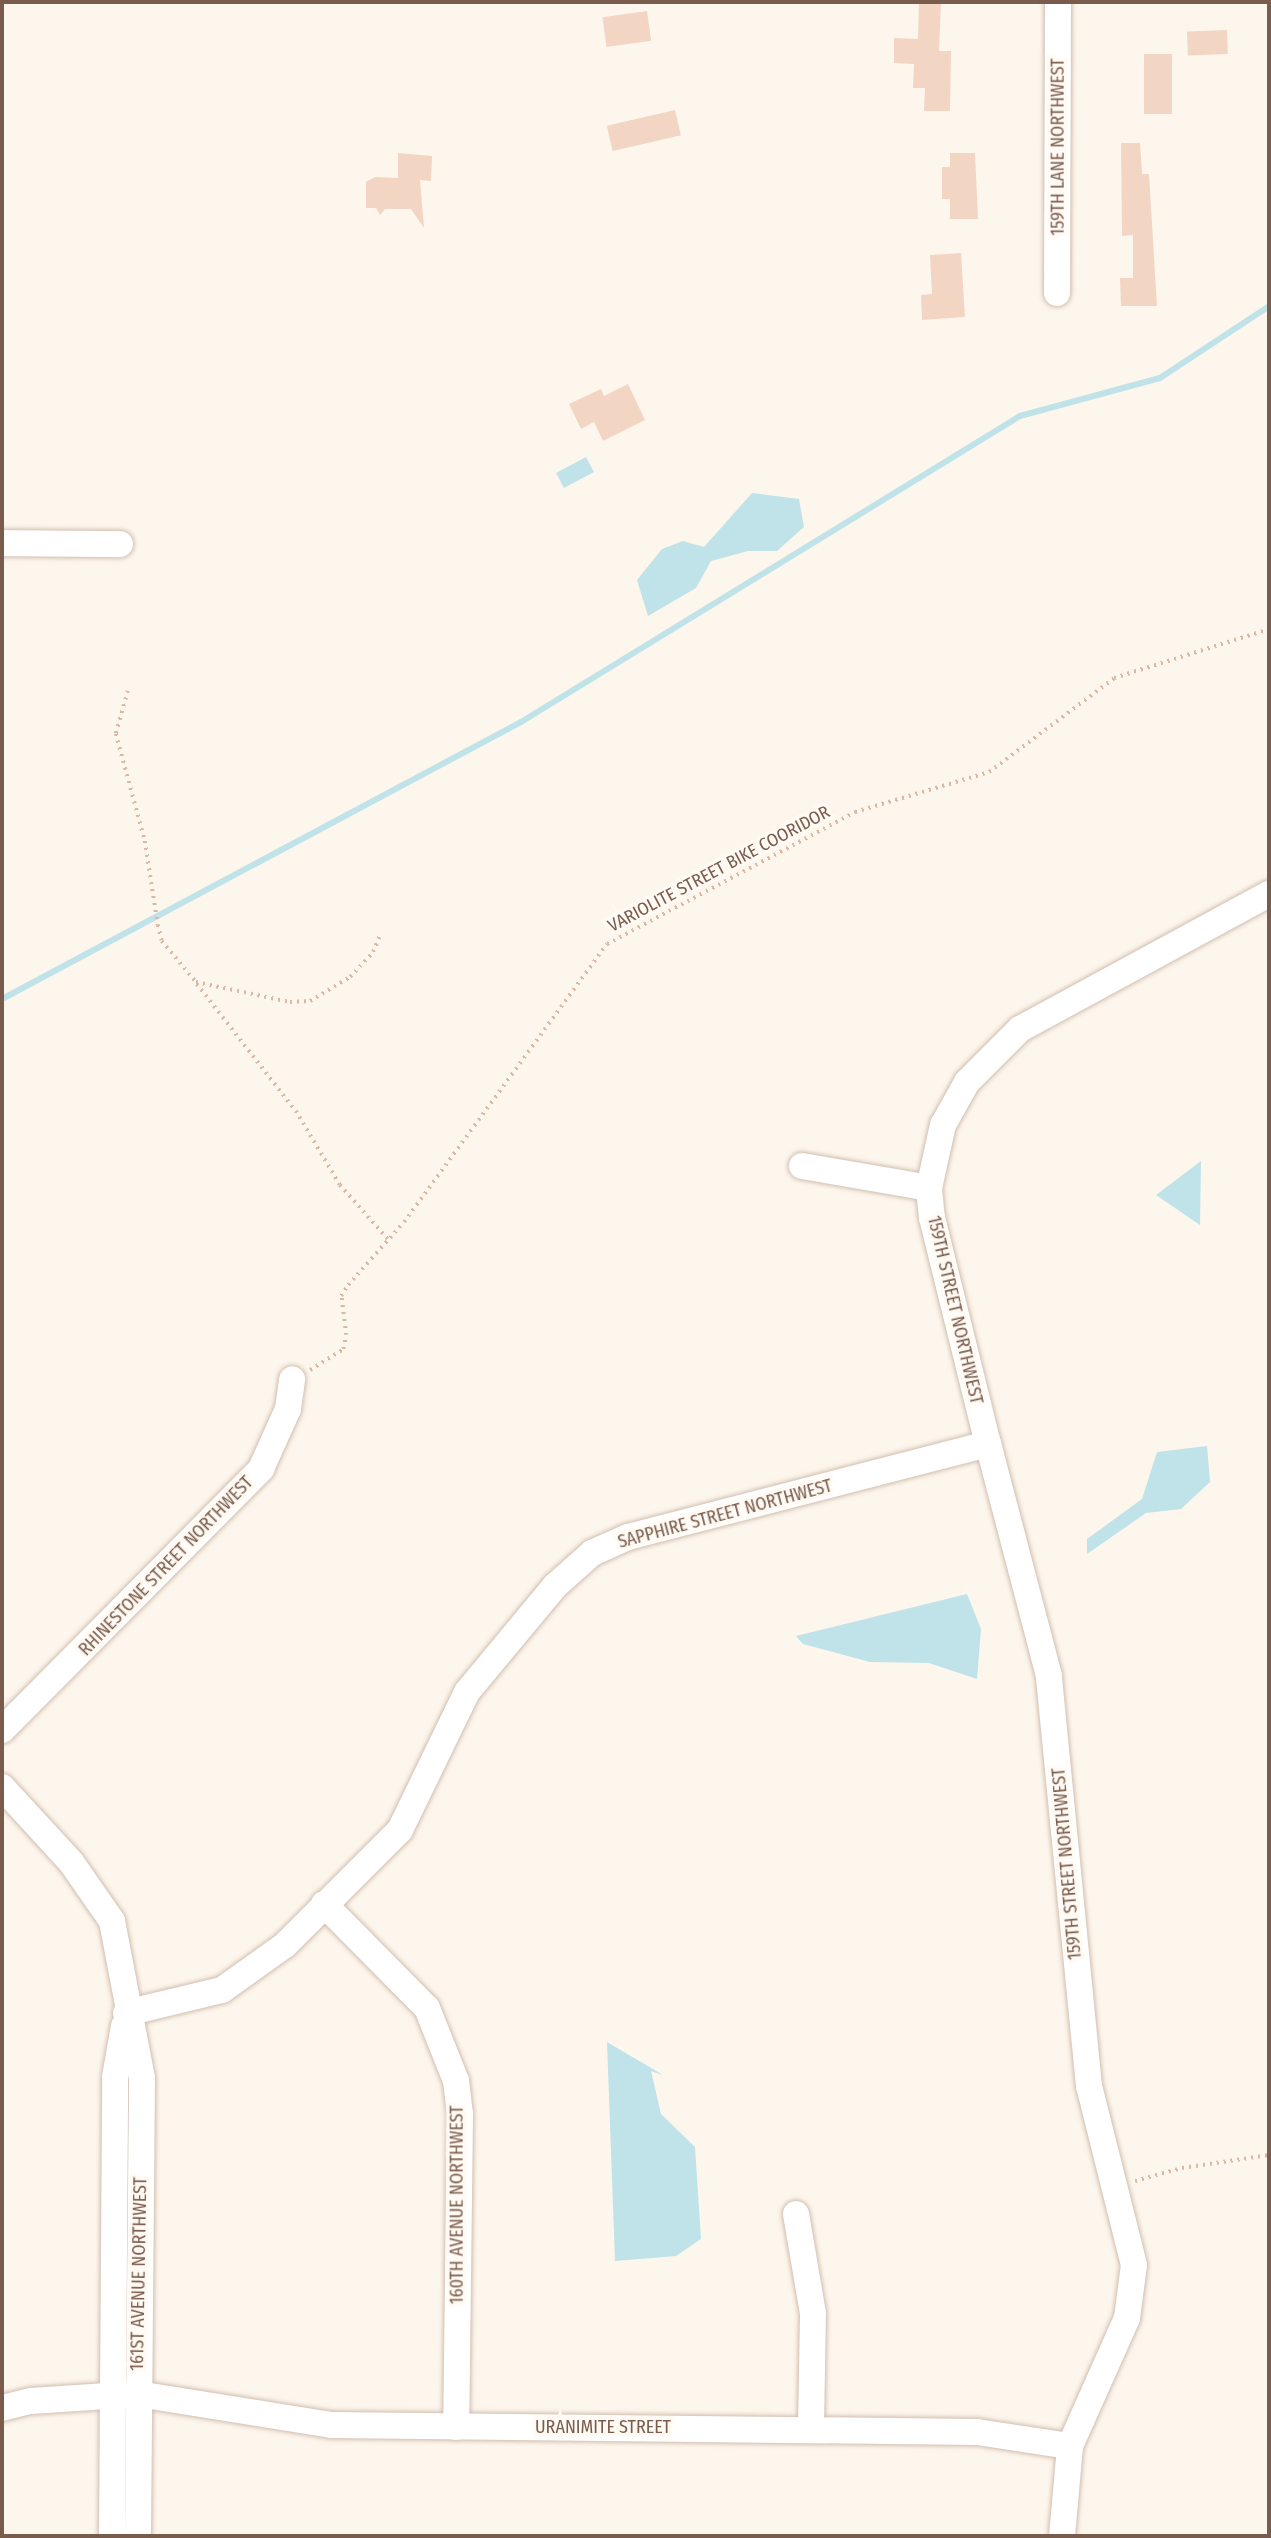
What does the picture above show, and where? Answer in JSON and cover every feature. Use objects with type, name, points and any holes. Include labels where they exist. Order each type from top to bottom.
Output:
[{"type":"street","name":"159TH LANE NORTHWEST","points":[[1057,293],[1058,2]]},
{"type":"street","points":[[2,543],[120,544]]},
{"type":"street","name":"159TH STREET NORTHWEST","points":[[1062,2536],[1070,2446],[1127,2318],[1134,2265],[1088,2085],[1049,1676],[932,1218],[929,1188],[943,1125],[967,1082],[1020,1029],[1269,894]]},
{"type":"street","points":[[802,1166],[929,1188]]},
{"type":"street","name":"RHINESTONE STREET NORTHWEST","points":[[2,1730],[261,1469],[288,1409],[292,1379]]},
{"type":"street","name":"SAPPHIRE STREET NORTHWEST","points":[[127,2014],[222,1990],[285,1945],[400,1830],[467,1692],[555,1586],[592,1553],[628,1536],[988,1444]]},
{"type":"street","name":"161ST AVENUE NORTHWEST","points":[[2,1787],[71,1862],[112,1921],[127,2014],[115,2077],[125,2394],[138,2536]]},
{"type":"street","name":"160TH AVENUE NORTHWEST","points":[[324,1904],[427,2008],[456,2081],[460,2115],[456,2427]]},
{"type":"street","points":[[796,2214],[813,2313],[811,2428]]},
{"type":"street","name":"161ST AVENUE NORTHWEST","points":[[112,2536],[125,2394]]},
{"type":"street","name":"URANIMITE STREET","points":[[2,2408],[125,2394],[332,2425],[811,2428],[977,2432],[1070,2446]]},
{"type":"path","name":"VARIOLITE STREET BIKE COORIDOR","points":[[292,1379],[331,1360],[343,1349],[346,1335],[341,1296],[388,1239],[607,944],[855,813],[989,772],[1114,678],[1269,629]]},
{"type":"path","points":[[128,691],[116,734],[145,841],[154,907],[163,941],[296,1111],[340,1185],[388,1239]]},
{"type":"path","points":[[196,982],[290,1002],[310,1001],[351,977],[373,952],[380,934]]},
{"type":"path","points":[[1114,2186],[1182,2168],[1269,2155]]},
{"type":"water","points":[[586,457],[594,472],[564,488],[556,473]]},
{"type":"water","points":[[752,493],[799,499],[804,527],[777,551],[748,551],[711,561],[696,588],[648,616],[637,580],[662,549],[683,541],[704,547]]},
{"type":"water","points":[[1201,1161],[1200,1225],[1156,1195]]},
{"type":"water","points":[[1207,1446],[1210,1482],[1181,1509],[1146,1513],[1087,1554],[1087,1539],[1142,1499],[1157,1452]]},
{"type":"water","points":[[967,1594],[981,1629],[977,1679],[929,1663],[870,1662],[803,1644],[796,1636]]},
{"type":"water","points":[[607,2042],[663,2075],[651,2071],[661,2114],[695,2147],[701,2239],[676,2256],[615,2261]]},
{"type":"building","points":[[919,2],[941,2],[939,51],[951,51],[950,111],[924,111],[925,88],[913,88],[914,64],[894,63],[894,38],[918,39]]},
{"type":"building","points":[[647,11],[651,41],[607,47],[602,17]]},
{"type":"building","points":[[1227,30],[1228,54],[1188,55],[1187,31]]},
{"type":"building","points":[[1144,54],[1172,54],[1172,114],[1144,114]]},
{"type":"building","points":[[675,110],[681,135],[613,151],[607,126]]},
{"type":"building","points":[[1121,143],[1140,143],[1142,174],[1149,174],[1157,306],[1121,306],[1120,278],[1133,278],[1133,235],[1122,236]]},
{"type":"building","points":[[398,153],[432,156],[431,181],[420,180],[424,228],[411,209],[385,209],[380,215],[376,208],[366,208],[366,182],[375,177],[398,178]]},
{"type":"building","points":[[950,153],[975,153],[978,219],[950,219],[950,199],[942,199],[942,167],[950,167]]},
{"type":"building","points":[[961,253],[965,317],[922,320],[921,295],[932,294],[930,255]]},
{"type":"building","points":[[628,384],[645,420],[603,441],[594,422],[581,429],[569,404],[601,389],[604,396]]},
{"type":"waterway","points":[[2,999],[521,722],[1020,416],[1160,378],[1269,306]]}]
